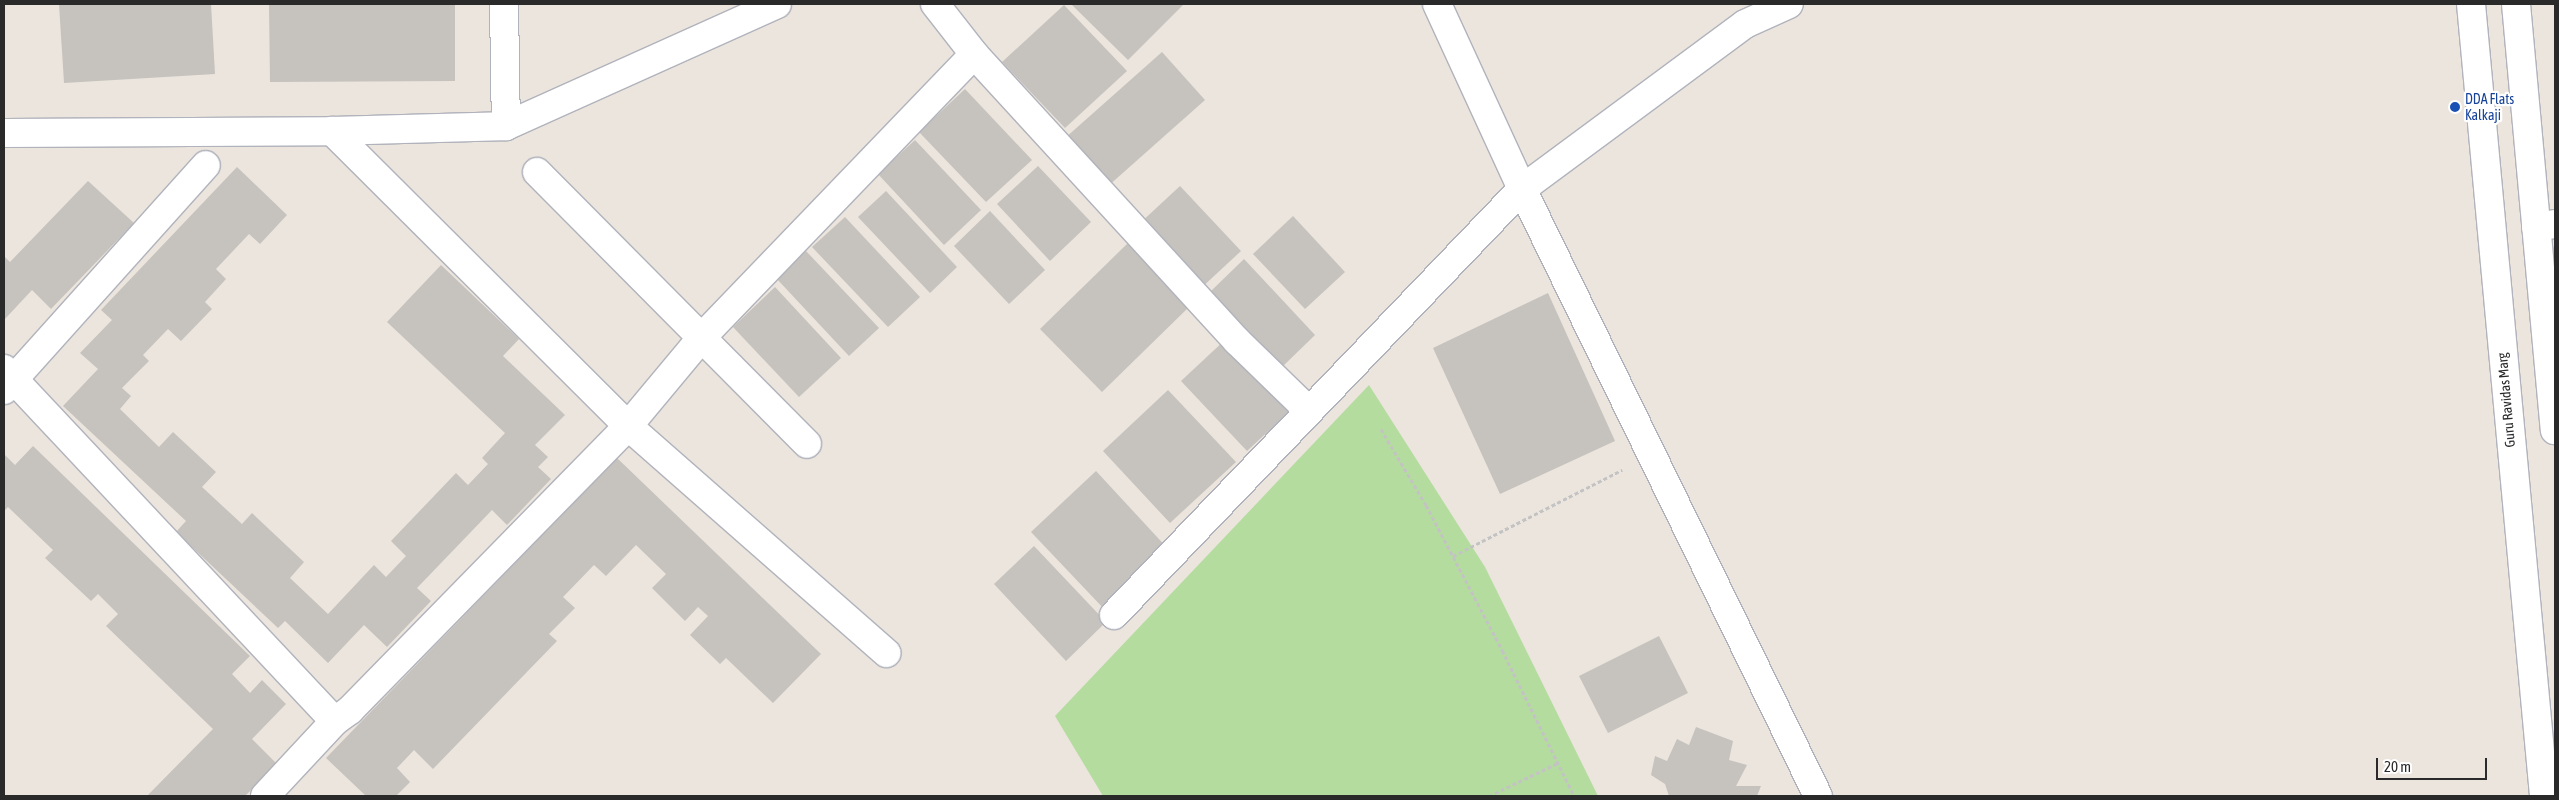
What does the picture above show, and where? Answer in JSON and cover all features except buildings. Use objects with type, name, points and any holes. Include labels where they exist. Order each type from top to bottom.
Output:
[{"type":"street","points":[[504,4],[506,126]]},
{"type":"street","points":[[4,133],[332,131],[506,126],[777,4]]},
{"type":"street","points":[[935,4],[974,54],[1237,341],[1308,410]]},
{"type":"street","points":[[1437,4],[1522,189],[1818,796]]},
{"type":"street","points":[[1114,615],[1308,410],[1522,189],[1746,24],[1789,4]]},
{"type":"street","name":"Guru Ravidas Marg","points":[[2471,4],[2544,796]]},
{"type":"street","points":[[2516,4],[2545,225],[2555,430]]},
{"type":"street","points":[[265,796],[335,721],[350,710],[628,426],[703,336],[974,54]]},
{"type":"street","points":[[332,131],[628,426],[886,653]]},
{"type":"street","points":[[206,165],[7,379],[335,721]]},
{"type":"street","points":[[537,172],[703,336],[807,444]]},
{"type":"path","points":[[1381,429],[1453,556],[1574,796]]},
{"type":"path","points":[[1453,556],[1652,455]]},
{"type":"path","points":[[1489,796],[1558,763]]},
{"type":"green space","points":[[1369,385],[1485,567],[1598,796],[1103,796],[1055,716]]},
{"type":"place","name":"DDA Flats Kalkaji","points":[[2455,107]]}]
